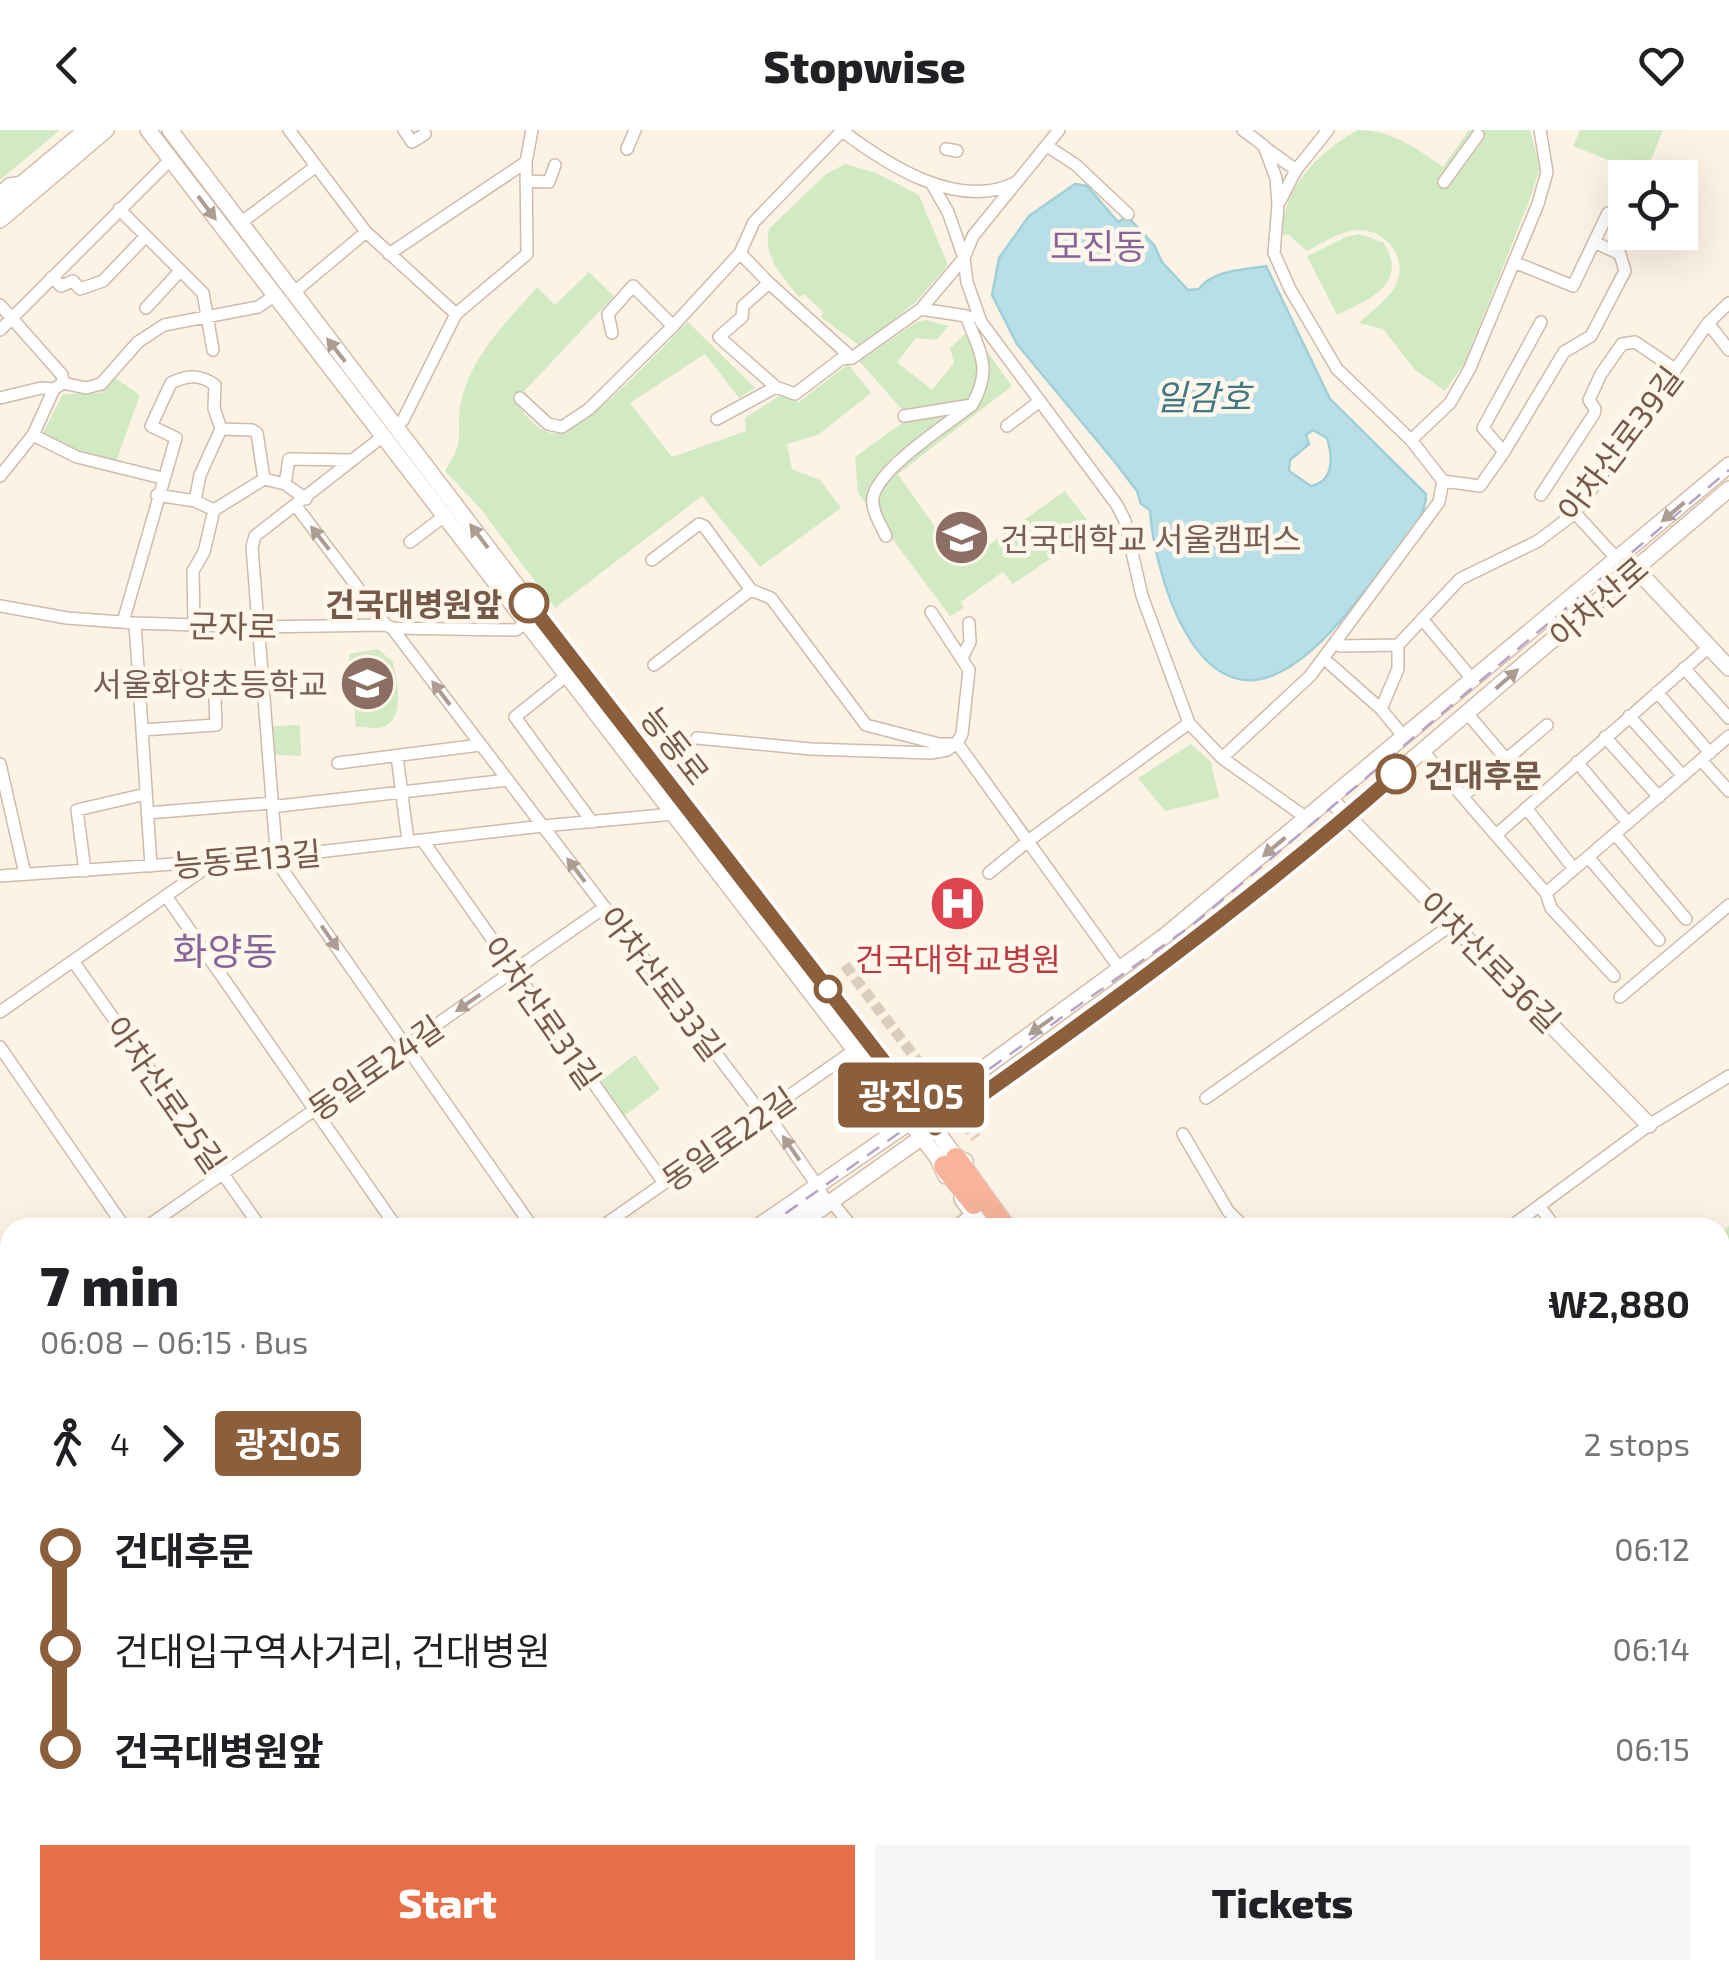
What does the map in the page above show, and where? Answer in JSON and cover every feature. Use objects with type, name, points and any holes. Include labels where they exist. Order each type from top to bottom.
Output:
[{"type":"highway","name":"능동로","points":[[950,1162],[986,1218]]},
{"type":"highway","points":[[950,1162],[998,1218]]},
{"type":"main road","name":"능동로","points":[[148,130],[274,296],[389,432],[443,517],[524,623],[674,814],[704,841],[856,1049],[917,1117]]},
{"type":"main road","name":"능동로","points":[[170,130],[389,432],[929,1132],[950,1162],[946,1178],[977,1218]]},
{"type":"main road","points":[[0,202],[98,131]]},
{"type":"main road","points":[[0,220],[98,131]]},
{"type":"main road","name":"아차산로","points":[[808,1218],[891,1147],[917,1117],[1196,912],[1729,465]]},
{"type":"main road","name":"아차산로","points":[[770,1218],[817,1185],[929,1132],[1173,957],[1348,817],[1729,489]]},
{"type":"main road","points":[[1617,559],[1635,568],[1729,668]]},
{"type":"main road","name":"아차산로36길","points":[[1330,800],[1649,1125]]},
{"type":"main road","points":[[789,1218],[891,1147]]},
{"type":"main road","name":"능동로","points":[[950,1162],[965,1161],[1008,1218]]},
{"type":"street","points":[[290,130],[366,232],[456,314]]},
{"type":"street","points":[[404,130],[412,142],[425,134]]},
{"type":"street","points":[[526,1218],[276,858],[252,547],[255,536],[403,420],[456,314],[527,254],[526,162],[532,130]]},
{"type":"street","points":[[627,149],[635,130]]},
{"type":"street","points":[[520,398],[548,424],[562,427],[589,409],[740,254],[754,222],[842,130],[933,186],[994,190],[1018,182]]},
{"type":"street","points":[[769,284],[743,306],[742,316],[719,337],[776,387],[795,394],[844,354],[921,309],[1060,130]]},
{"type":"street","points":[[1243,130],[1296,170]]},
{"type":"street","points":[[1278,205],[1296,170],[1328,130]]},
{"type":"street","points":[[1412,440],[1450,403],[1470,368],[1538,204],[1547,172],[1540,130]]},
{"type":"street","points":[[1444,182],[1478,135]]},
{"type":"street","points":[[1046,146],[1076,165],[1128,214]]},
{"type":"street","points":[[1264,146],[1276,178],[1274,253],[1290,289],[1336,369],[1412,440],[1443,481],[1480,486],[1564,352],[1591,336],[1625,271],[1620,254],[1594,242]]},
{"type":"street","points":[[0,330],[170,160]]},
{"type":"street","points":[[389,254],[526,162]]},
{"type":"street","points":[[526,181],[549,182],[555,165]]},
{"type":"street","points":[[239,224],[315,167]]},
{"type":"street","points":[[0,192],[9,184],[24,182]]},
{"type":"street","points":[[933,186],[948,212],[981,322],[1125,520],[1142,596],[1190,722],[1222,758],[1308,818]]},
{"type":"street","points":[[120,209],[203,293],[213,350]]},
{"type":"street","points":[[1514,262],[1573,286],[1608,213]]},
{"type":"street","points":[[292,294],[366,232]]},
{"type":"street","points":[[52,277],[61,286],[74,282],[80,289],[104,281],[146,236]]},
{"type":"street","points":[[740,254],[844,354]]},
{"type":"street","points":[[146,308],[180,270]]},
{"type":"street","points":[[612,333],[608,314],[633,286],[672,326]]},
{"type":"street","points":[[0,398],[41,388],[101,384],[144,337],[173,322],[258,307],[274,296]]},
{"type":"street","name":"아차산로39길","points":[[1398,645],[1460,579],[1538,541],[1575,512],[1708,323],[1729,303]]},
{"type":"street","points":[[0,305],[62,375],[33,435],[0,476]]},
{"type":"street","points":[[921,309],[981,322]]},
{"type":"street","points":[[886,536],[873,504],[873,495],[883,479],[972,405],[983,383],[985,368],[966,316]]},
{"type":"street","points":[[1504,452],[1484,428],[1541,322]]},
{"type":"street","points":[[1708,323],[1729,350]]},
{"type":"street","points":[[1541,496],[1594,414],[1588,400],[1622,344],[1634,342],[1675,369]]},
{"type":"street","points":[[151,866],[138,676],[129,623],[157,494],[176,438],[151,426],[171,382],[186,376],[205,378],[215,385],[214,408],[221,429],[200,475],[195,501]]},
{"type":"street","points":[[717,419],[776,387]]},
{"type":"street","points":[[1015,424],[1040,401]]},
{"type":"street","points":[[904,416],[972,405]]},
{"type":"street","points":[[221,429],[257,433],[264,479]]},
{"type":"street","points":[[33,435],[77,456],[162,478]]},
{"type":"street","points":[[194,623],[193,572],[204,552],[214,510],[264,479],[285,484],[288,459],[352,460]]},
{"type":"street","points":[[1222,758],[1310,676],[1439,502],[1443,481],[1458,470]]},
{"type":"street","name":"아차산로33길","points":[[285,484],[389,627],[817,1185]]},
{"type":"street","points":[[157,494],[195,501],[214,510]]},
{"type":"street","name":"아차산로","points":[[1575,512],[1617,559]]},
{"type":"street","points":[[410,542],[443,517]]},
{"type":"street","points":[[652,560],[698,524],[704,526],[751,590],[771,598],[866,725],[939,744],[957,743]]},
{"type":"street","points":[[654,665],[751,590]]},
{"type":"street","name":"군자로","points":[[0,606],[67,618],[129,623],[516,630],[524,623]]},
{"type":"street","points":[[697,738],[797,748],[903,752],[941,751],[957,743],[964,727],[969,674],[930,612]]},
{"type":"street","points":[[1422,620],[1473,680]]},
{"type":"street","points":[[962,658],[970,642],[970,622]]},
{"type":"street","points":[[1340,646],[1398,645],[1398,670],[1381,709]]},
{"type":"street","points":[[1496,836],[1709,647]]},
{"type":"street","points":[[1330,664],[1381,709],[1404,737]]},
{"type":"street","points":[[1684,668],[1729,718]]},
{"type":"street","points":[[138,676],[214,678],[216,726],[142,730]]},
{"type":"street","points":[[566,676],[514,717],[592,822]]},
{"type":"street","points":[[1656,692],[1729,791]]},
{"type":"street","points":[[1467,713],[1506,760]]},
{"type":"street","points":[[1629,716],[1683,776]]},
{"type":"street","points":[[989,874],[1028,840],[1190,722]]},
{"type":"street","points":[[1463,796],[1547,724]]},
{"type":"street","points":[[1546,893],[1729,736]]},
{"type":"street","points":[[1605,737],[1659,796]]},
{"type":"street","points":[[957,743],[1120,969]]},
{"type":"street","points":[[338,763],[480,745]]},
{"type":"street","points":[[1424,751],[1546,893],[1551,908],[1614,976]]},
{"type":"street","points":[[397,756],[408,841]]},
{"type":"street","points":[[1577,762],[1628,823]]},
{"type":"street","points":[[0,764],[26,874]]},
{"type":"street","points":[[147,814],[272,803],[280,806],[508,780]]},
{"type":"street","points":[[85,870],[77,810],[146,794]]},
{"type":"street","points":[[1526,808],[1574,869]]},
{"type":"street","name":"능동로13길","points":[[0,876],[276,858],[674,814]]},
{"type":"street","points":[[1615,834],[1686,918]]},
{"type":"street","name":"아차산로31길","points":[[423,840],[664,1183]]},
{"type":"street","points":[[1588,857],[1659,940]]},
{"type":"street","points":[[0,1012],[200,872],[200,864]]},
{"type":"street","points":[[166,896],[390,1218]]},
{"type":"street","points":[[1620,997],[1729,905]]},
{"type":"street","name":"동일로24길","points":[[159,1218],[605,907]]},
{"type":"street","points":[[1206,1098],[1454,923]]},
{"type":"street","name":"아차산로25길","points":[[74,961],[254,1218]]},
{"type":"street","points":[[0,1047],[118,1218]]},
{"type":"street","name":"동일로22길","points":[[614,1218],[856,1049]]},
{"type":"street","points":[[1522,1218],[1649,1125],[1729,1076]]},
{"type":"street","points":[[1183,1134],[1235,1218]]},
{"type":"street","points":[[832,1201],[845,1218]]},
{"type":"street","points":[[1538,1206],[1548,1218]]},
{"type":"street","points":[[967,1218],[973,1213]]},
{"type":"green space","points":[[0,130],[60,130],[0,180]]},
{"type":"green space","points":[[1358,130],[1393,137],[1443,167],[1469,130],[1530,130],[1540,168],[1530,199],[1465,362],[1445,391],[1415,370],[1383,329],[1359,323],[1390,294],[1398,279],[1397,256],[1384,239],[1362,230],[1350,231],[1307,251],[1289,235],[1280,234],[1289,201],[1305,173],[1329,149]]},
{"type":"green space","points":[[1580,130],[1663,130],[1651,160],[1608,160],[1573,146]]},
{"type":"green space","points":[[845,164],[876,173],[919,195],[948,265],[916,302],[860,346],[821,317],[823,312],[804,294],[799,297],[786,282],[775,266],[768,239],[769,229],[826,174]]},
{"type":"green space","points":[[1360,234],[1384,243],[1392,269],[1389,280],[1373,296],[1337,315],[1307,256]]},
{"type":"green space","points":[[589,272],[614,296],[515,401],[533,422],[551,433],[571,428],[625,385],[688,322],[755,388],[739,398],[705,354],[630,403],[672,457],[746,431],[745,418],[782,394],[799,402],[848,364],[871,393],[818,435],[787,444],[792,469],[820,480],[841,508],[760,567],[702,496],[555,608],[480,508],[445,471],[459,441],[462,397],[475,365],[493,338],[537,287],[555,305]]},
{"type":"green space","points":[[926,320],[949,326],[936,340],[916,338],[897,362],[932,390],[954,363],[950,348],[965,334],[990,355],[1012,386],[898,474],[937,530],[947,523],[973,556],[1065,491],[1094,529],[1013,584],[1003,572],[961,602],[964,608],[950,616],[858,493],[855,457],[906,420],[905,413],[859,361]]},
{"type":"green space","points":[[114,377],[140,395],[116,462],[79,452],[42,435],[63,394],[100,393]]},
{"type":"green space","points":[[378,649],[393,662],[397,710],[388,725],[356,727],[349,654]]},
{"type":"green space","points":[[300,725],[301,756],[275,755],[272,726]]},
{"type":"green space","points":[[1191,744],[1211,762],[1219,798],[1165,811],[1138,778]]},
{"type":"green space","points":[[635,1055],[660,1089],[623,1117],[598,1083]]},
{"type":"water","name":"일감호","points":[[1075,184],[1087,186],[1118,222],[1127,216],[1188,290],[1199,289],[1221,274],[1266,266],[1330,399],[1426,494],[1422,513],[1411,532],[1350,609],[1325,638],[1282,671],[1252,680],[1225,674],[1203,657],[1171,600],[1160,568],[1150,510],[1141,504],[1137,491],[1114,461],[1017,344],[992,295],[999,258],[1029,216]],"holes":[[[1313,430],[1327,438],[1331,460],[1328,474],[1311,486],[1289,471],[1290,460],[1309,444],[1306,435]]]},
{"type":"tunnel","points":[[845,965],[976,1138]]},
{"type":"railway","points":[[779,1218],[1195,923],[1729,470]]},
{"type":"bus line","name":"광진05","points":[[529,603],[935,1128],[1131,989],[1244,903],[1396,774]]},
{"type":"place","name":"건국대학교 서울캠퍼스","points":[[961,538]]},
{"type":"place","name":"건국대병원앞","points":[[529,603]]},
{"type":"place","name":"서울화양초등학교","points":[[367,683]]},
{"type":"place","name":"건대후문","points":[[1396,774]]},
{"type":"place","name":"건국대학교병원","points":[[958,904]]},
{"type":"district","name":"모진동","points":[[1098,245]]},
{"type":"district","name":"화양동","points":[[225,950]]}]
